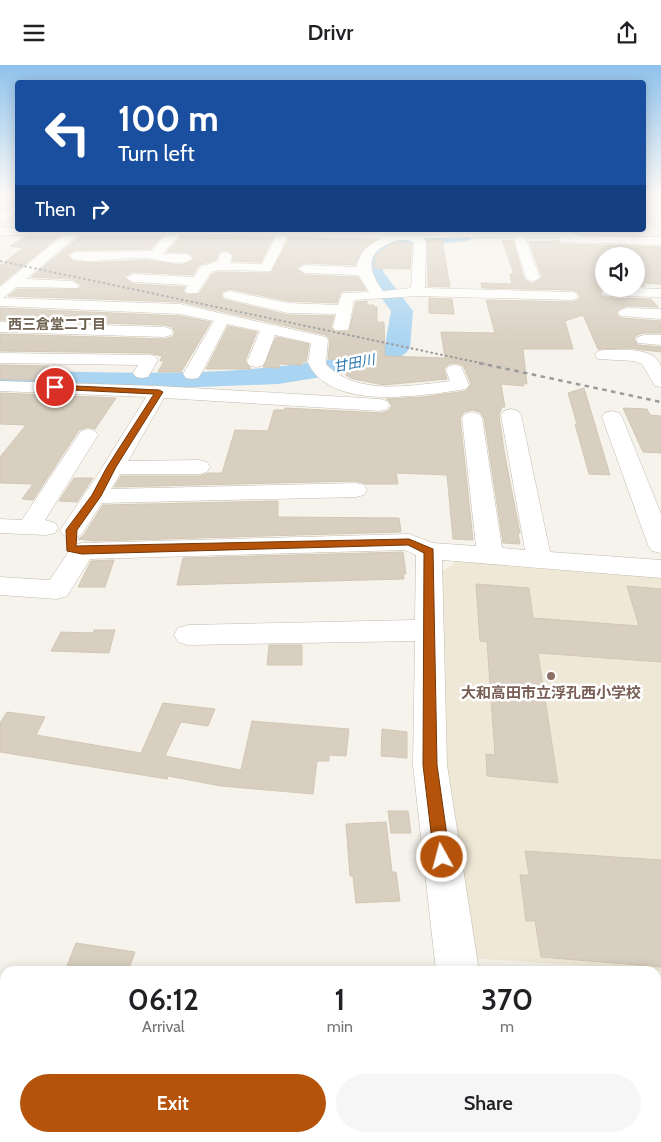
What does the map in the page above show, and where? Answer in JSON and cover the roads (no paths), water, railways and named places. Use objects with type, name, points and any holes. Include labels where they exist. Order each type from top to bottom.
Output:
[{"type":"street","points":[[5,288],[64,244]]},
{"type":"street","points":[[97,244],[112,255]]},
{"type":"street","points":[[112,255],[122,244]]},
{"type":"street","points":[[165,244],[160,250],[161,258],[187,258]]},
{"type":"street","points":[[133,278],[195,285],[206,269],[222,265],[233,244]]},
{"type":"street","points":[[215,266],[266,268],[278,244]]},
{"type":"street","points":[[378,244],[370,249],[364,258],[364,271],[379,295]]},
{"type":"street","points":[[412,244],[418,292]]},
{"type":"street","points":[[522,244],[533,278]]},
{"type":"street","points":[[75,256],[112,255],[160,250],[181,245]]},
{"type":"street","points":[[34,251],[53,251]]},
{"type":"street","points":[[305,269],[364,271]]},
{"type":"street","points":[[5,288],[72,285]]},
{"type":"street","points":[[5,288],[180,309],[320,340],[318,366],[334,382],[355,389],[387,392],[460,385],[455,370]]},
{"type":"street","points":[[341,327],[347,296],[418,292],[571,296]]},
{"type":"street","points":[[645,293],[661,293]]},
{"type":"street","points":[[230,295],[288,308],[344,310]]},
{"type":"street","points":[[626,313],[661,314]]},
{"type":"street","points":[[192,374],[223,318]]},
{"type":"street","points":[[0,327],[165,332]]},
{"type":"street","points":[[256,361],[266,334],[273,329]]},
{"type":"street","points":[[644,339],[661,340]]},
{"type":"street","points":[[63,359],[75,345]]},
{"type":"street","points":[[604,355],[637,357],[649,361],[661,381]]},
{"type":"street","points":[[0,358],[148,360],[142,373]]},
{"type":"street","points":[[0,386],[159,392],[408,407]]},
{"type":"street","points":[[0,586],[57,590],[96,496],[111,467],[159,392]]},
{"type":"street","points":[[511,415],[539,559]]},
{"type":"street","points":[[612,417],[661,545]]},
{"type":"street","points":[[472,418],[490,555]]},
{"type":"street","points":[[29,527],[88,435]]},
{"type":"street","points":[[111,467],[199,467]]},
{"type":"street","points":[[96,496],[356,490]]},
{"type":"street","points":[[0,525],[29,527],[77,540],[409,542],[429,551],[661,569]]},
{"type":"street","points":[[429,551],[430,765],[456,966]]},
{"type":"street","points":[[188,635],[430,630]]},
{"type":"waterway","name":"甘田川","points":[[0,378],[148,381],[278,376],[378,360],[397,348],[402,311],[374,274],[368,258],[379,248],[393,244]]},
{"type":"railway","points":[[0,261],[485,364]]},
{"type":"railway","points":[[479,363],[661,402]]},
{"type":"place","name":"大和高田市立浮孔西小学校","points":[[551,676]]},
{"type":"district","name":"西三倉堂二丁目","points":[[57,324]]}]
